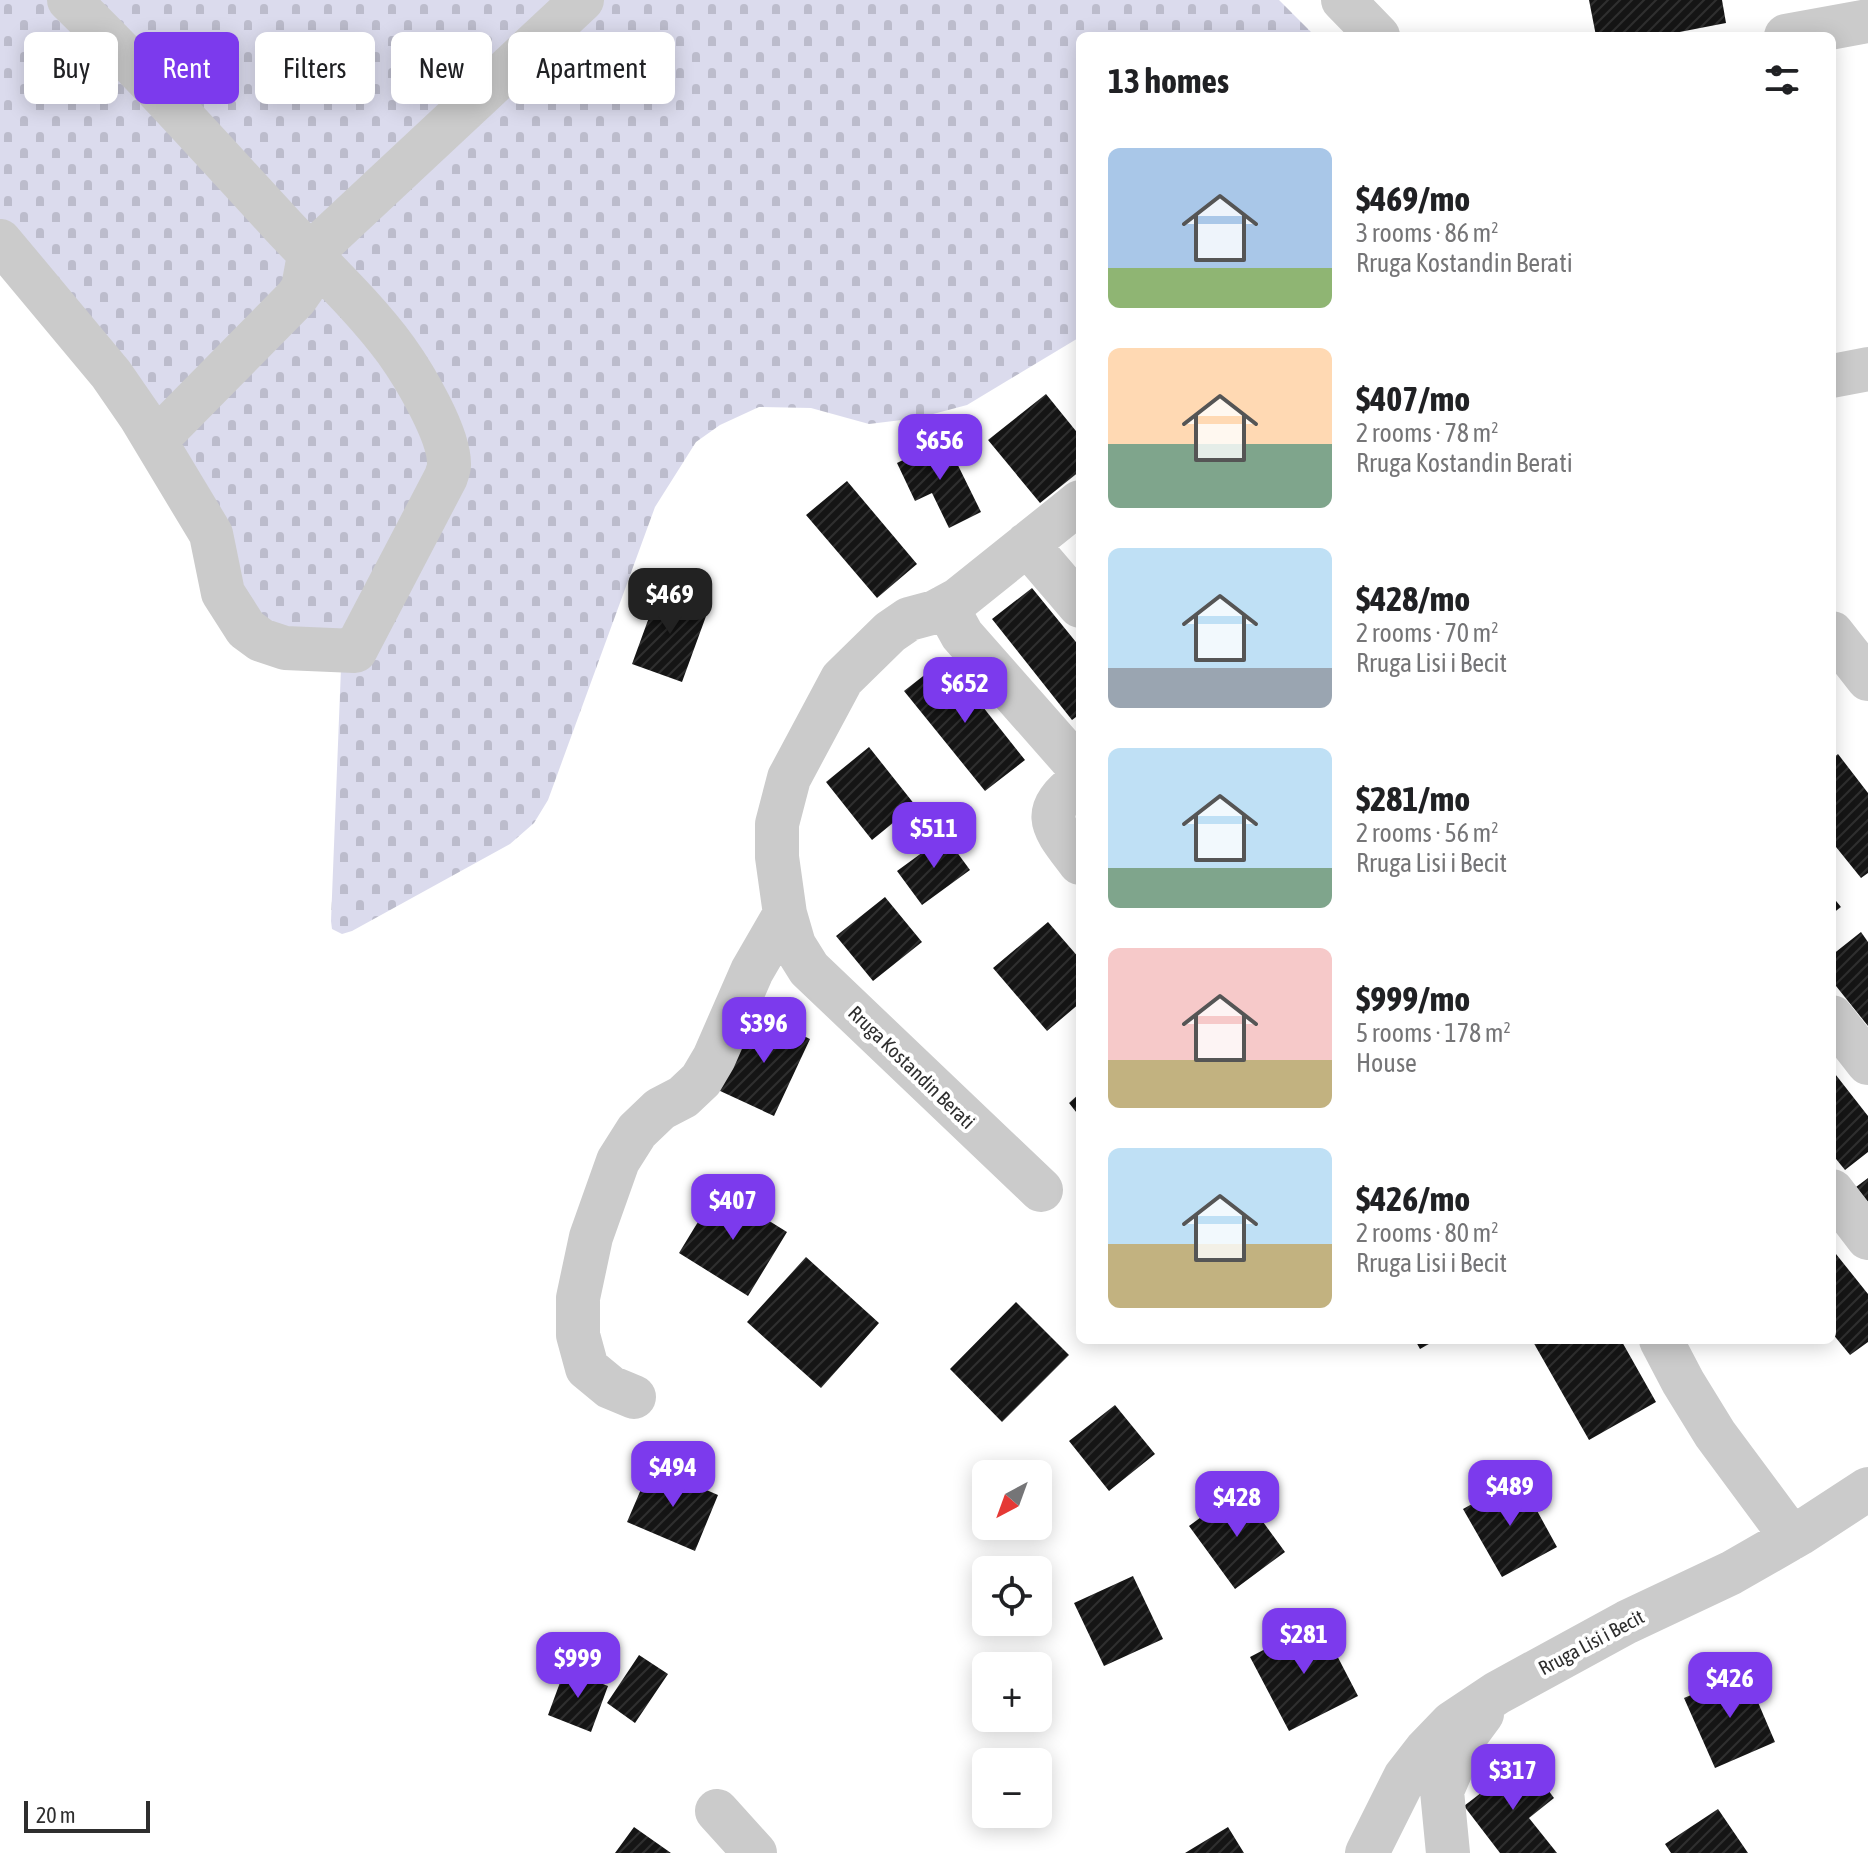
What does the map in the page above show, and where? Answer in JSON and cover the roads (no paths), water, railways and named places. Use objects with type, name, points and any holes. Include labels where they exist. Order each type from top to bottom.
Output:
[{"type":"street","points":[[0,241],[111,374],[155,441],[211,534],[223,593],[246,629],[261,640],[285,648],[355,651],[446,477],[449,464],[445,444],[431,410],[395,348],[125,54],[69,0]]},
{"type":"street","points":[[155,441],[296,298],[303,288],[309,255],[582,0]]},
{"type":"street","points":[[1343,0],[1374,32]]},
{"type":"street","points":[[1808,32],[1868,21]]},
{"type":"street","points":[[1836,375],[1868,369]]},
{"type":"street","name":"Rruga Kostandin Berati","points":[[1041,1190],[809,969],[794,945],[785,914],[777,857],[777,824],[789,778],[842,679],[890,632],[909,619],[935,612],[959,599],[1076,505]]},
{"type":"street","points":[[1027,544],[1076,601]]},
{"type":"street","points":[[946,606],[962,635],[1076,764]]},
{"type":"street","points":[[1836,638],[1868,679]]},
{"type":"street","points":[[1076,784],[1063,793],[1053,811],[1053,825],[1076,857]]},
{"type":"street","points":[[634,1397],[610,1387],[587,1368],[578,1335],[578,1298],[591,1237],[618,1161],[637,1131],[660,1109],[683,1097],[701,1080],[714,1058],[752,971],[785,914]]},
{"type":"street","points":[[1836,1022],[1868,1063]]},
{"type":"street","points":[[1836,1196],[1868,1238]]},
{"type":"street","points":[[1663,1344],[1715,1434],[1792,1538]]},
{"type":"street","name":"Rruga Lisi i Becit","points":[[1367,1853],[1405,1777],[1452,1723],[1497,1693],[1627,1622],[1731,1573],[1868,1489]]},
{"type":"street","points":[[1448,1853],[1442,1791],[1465,1737],[1497,1693]]},
{"type":"street","points":[[717,1811],[755,1853]]}]
